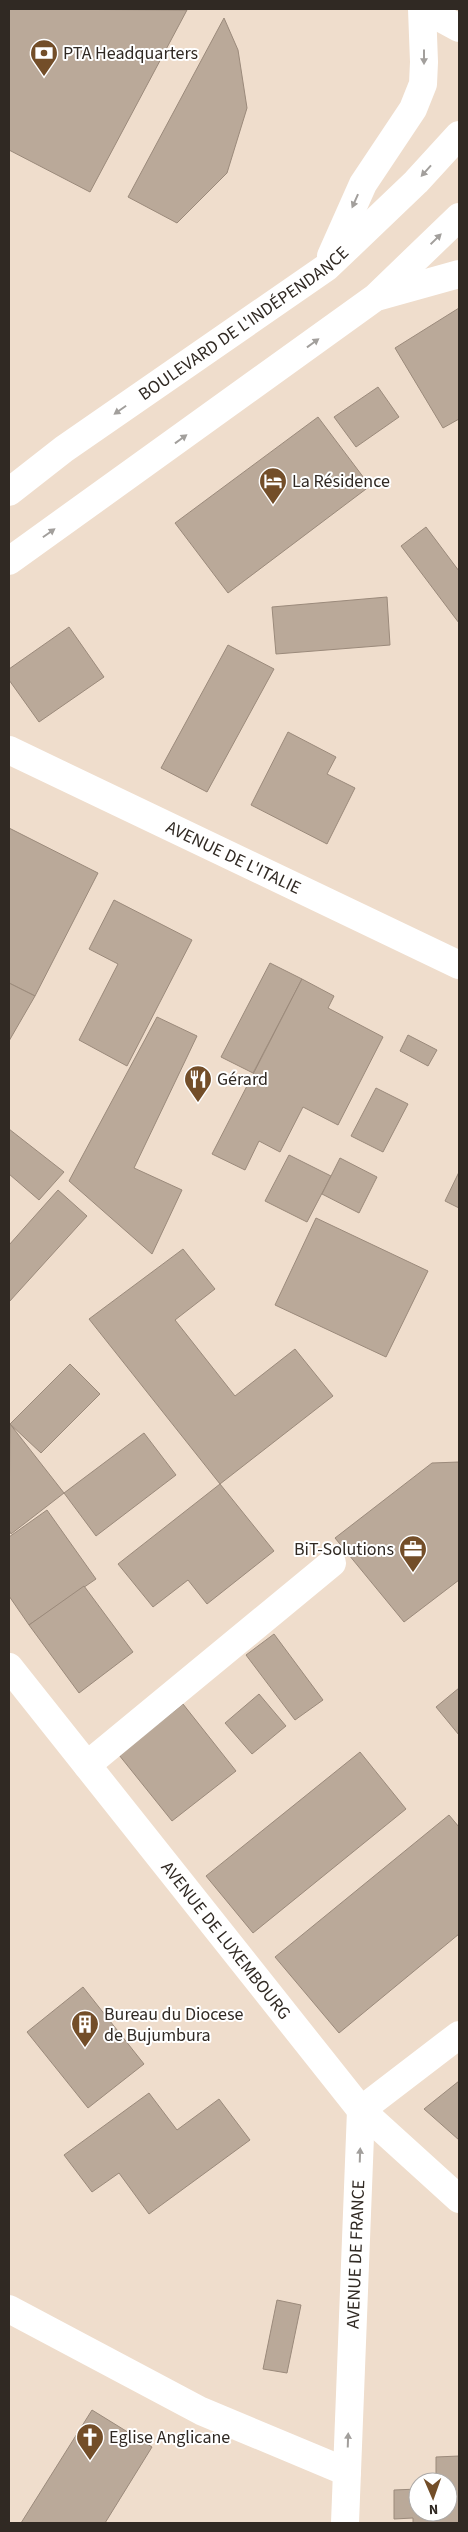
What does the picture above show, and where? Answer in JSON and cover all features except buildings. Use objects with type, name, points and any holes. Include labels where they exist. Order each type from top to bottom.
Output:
[{"type":"street","points":[[327,267],[363,184],[413,109],[422,84],[424,62],[423,9],[459,28]]},
{"type":"street","name":"BOULEVARD DE L'INDÉPENDANCE","points":[[9,492],[64,450],[327,267],[416,182],[459,135]]},
{"type":"street","points":[[9,561],[376,297],[459,217]]},
{"type":"street","points":[[376,297],[459,274]]},
{"type":"street","name":"AVENUE DE L'ITALIE","points":[[9,750],[459,965]]},
{"type":"street","points":[[87,1765],[332,1563]]},
{"type":"street","name":"AVENUE DE LUXEMBOURG","points":[[9,1667],[361,2110],[459,2199]]},
{"type":"street","points":[[361,2110],[459,2035]]},
{"type":"street","name":"AVENUE DE FRANCE","points":[[345,2523],[361,2110]]},
{"type":"street","points":[[9,2309],[201,2412],[347,2472]]},
{"type":"place","name":"PTA Headquarters","points":[[44,77]]},
{"type":"place","name":"La Résidence","points":[[273,505]]},
{"type":"place","name":"Gérard","points":[[198,1103]]},
{"type":"place","name":"BiT-Solutions","points":[[413,1573]]},
{"type":"place","name":"Bureau du Diocese de Bujumbura","points":[[85,2048]]},
{"type":"place","name":"Eglise Anglicane","points":[[90,2461]]}]
